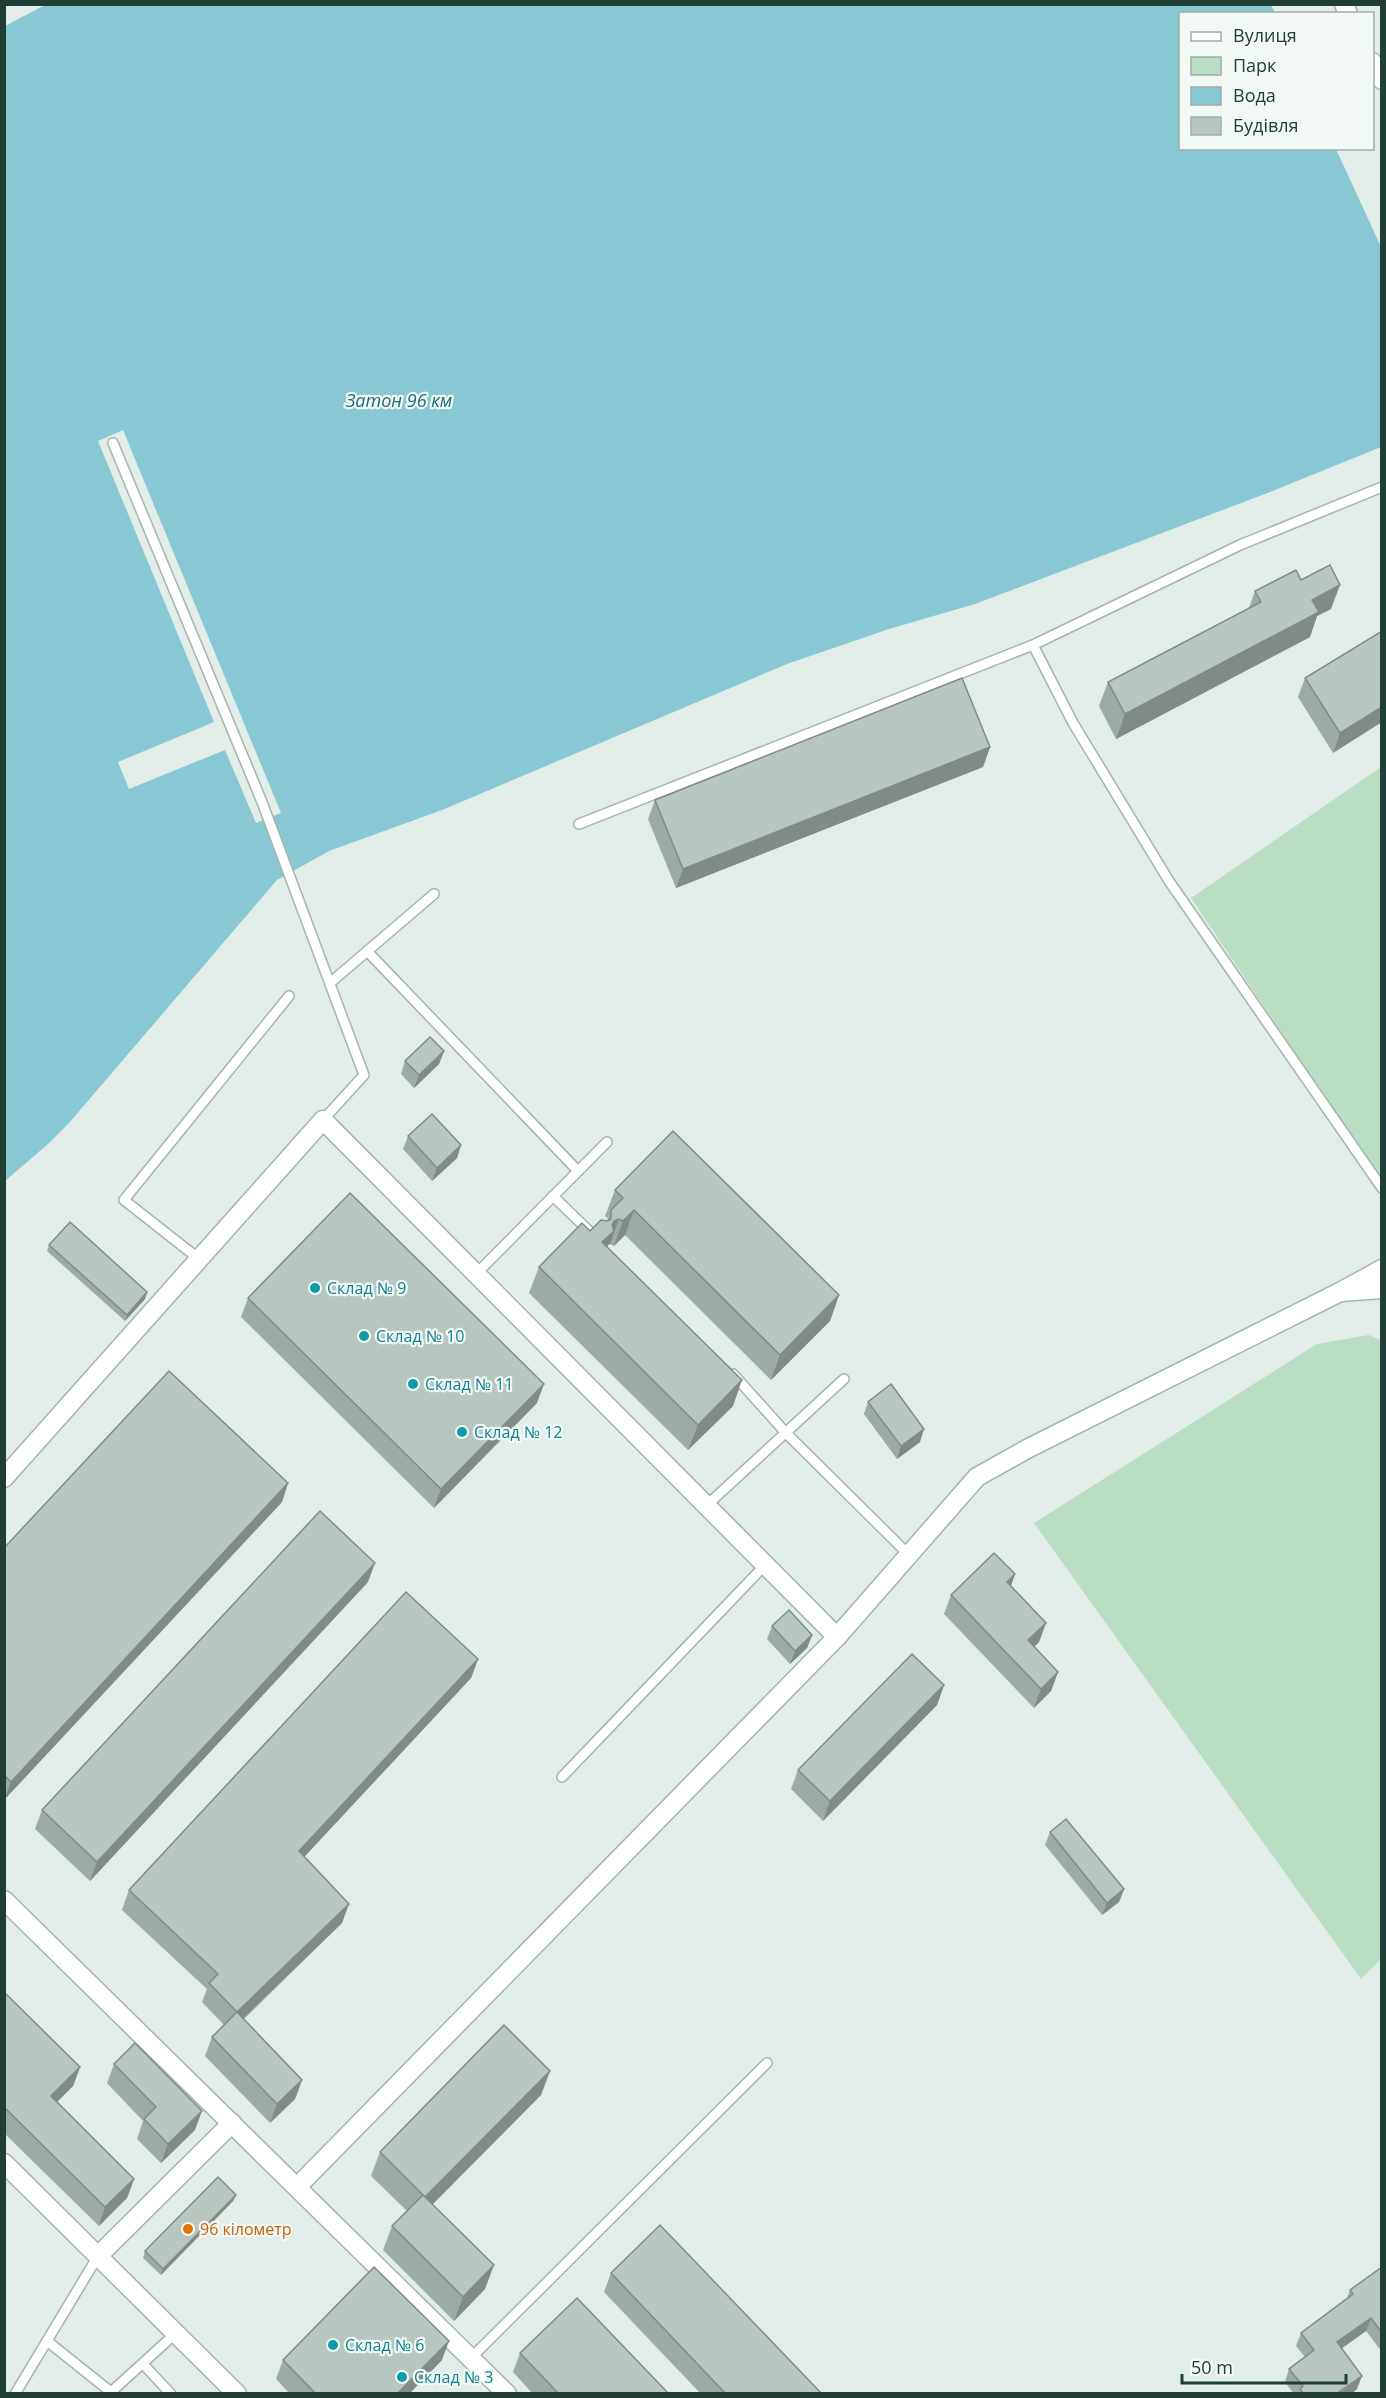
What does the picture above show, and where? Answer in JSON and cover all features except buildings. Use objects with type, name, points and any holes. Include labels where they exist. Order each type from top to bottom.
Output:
[{"type":"street","points":[[1374,66],[1382,80]]},
{"type":"street","points":[[4,1478],[323,1120],[837,1637]]},
{"type":"street","points":[[297,2187],[837,1637],[977,1476],[1382,1269]]},
{"type":"street","points":[[1340,1292],[1382,1289]]},
{"type":"street","points":[[4,1900],[507,2394]]},
{"type":"street","points":[[99,2256],[232,2123]]},
{"type":"street","points":[[4,2163],[237,2394]]},
{"type":"lane","points":[[113,443],[262,802],[363,1075],[323,1120]]},
{"type":"lane","points":[[579,824],[1033,645],[1240,544],[1382,488]]},
{"type":"lane","points":[[1033,645],[1073,723],[1169,880],[1382,1188]]},
{"type":"lane","points":[[330,983],[434,894]]},
{"type":"lane","points":[[367,951],[578,1171]]},
{"type":"lane","points":[[199,1259],[124,1200],[289,996]]},
{"type":"lane","points":[[476,1274],[607,1142]]},
{"type":"lane","points":[[553,1196],[597,1240]]},
{"type":"lane","points":[[727,1368],[786,1433],[909,1555]]},
{"type":"lane","points":[[706,1506],[844,1379]]},
{"type":"lane","points":[[562,1777],[765,1565]]},
{"type":"lane","points":[[471,2358],[766,2063]]},
{"type":"lane","points":[[15,2394],[99,2256]]},
{"type":"lane","points":[[47,2341],[111,2392],[176,2333]]},
{"type":"lane","points":[[143,2364],[171,2394]]},
{"type":"green space","points":[[1381,767],[1381,1181],[1191,898]]},
{"type":"green space","points":[[1369,1335],[1382,1341],[1382,1958],[1361,1979],[1034,1523],[1317,1344]]},
{"type":"water","name":"Затон 96 км","points":[[47,4],[1271,5],[1274,12],[1179,12],[1179,150],[1336,150],[1381,247],[1381,447],[1270,492],[975,604],[889,629],[787,664],[442,810],[329,851],[277,880],[69,1123],[5,1181],[5,26]]},
{"type":"pier","points":[[123,430],[281,813],[256,823],[225,750],[129,789],[118,762],[214,722],[98,441]]},
{"type":"place","name":"Склад № 9","points":[[315,1288]]},
{"type":"place","name":"Склад № 10","points":[[364,1336]]},
{"type":"place","name":"Склад № 11","points":[[413,1384]]},
{"type":"place","name":"Склад № 12","points":[[462,1432]]},
{"type":"place","name":"96 кілометр","points":[[188,2229]]},
{"type":"place","name":"Склад № 6","points":[[333,2345]]},
{"type":"place","name":"Склад № 3","points":[[402,2377]]}]
